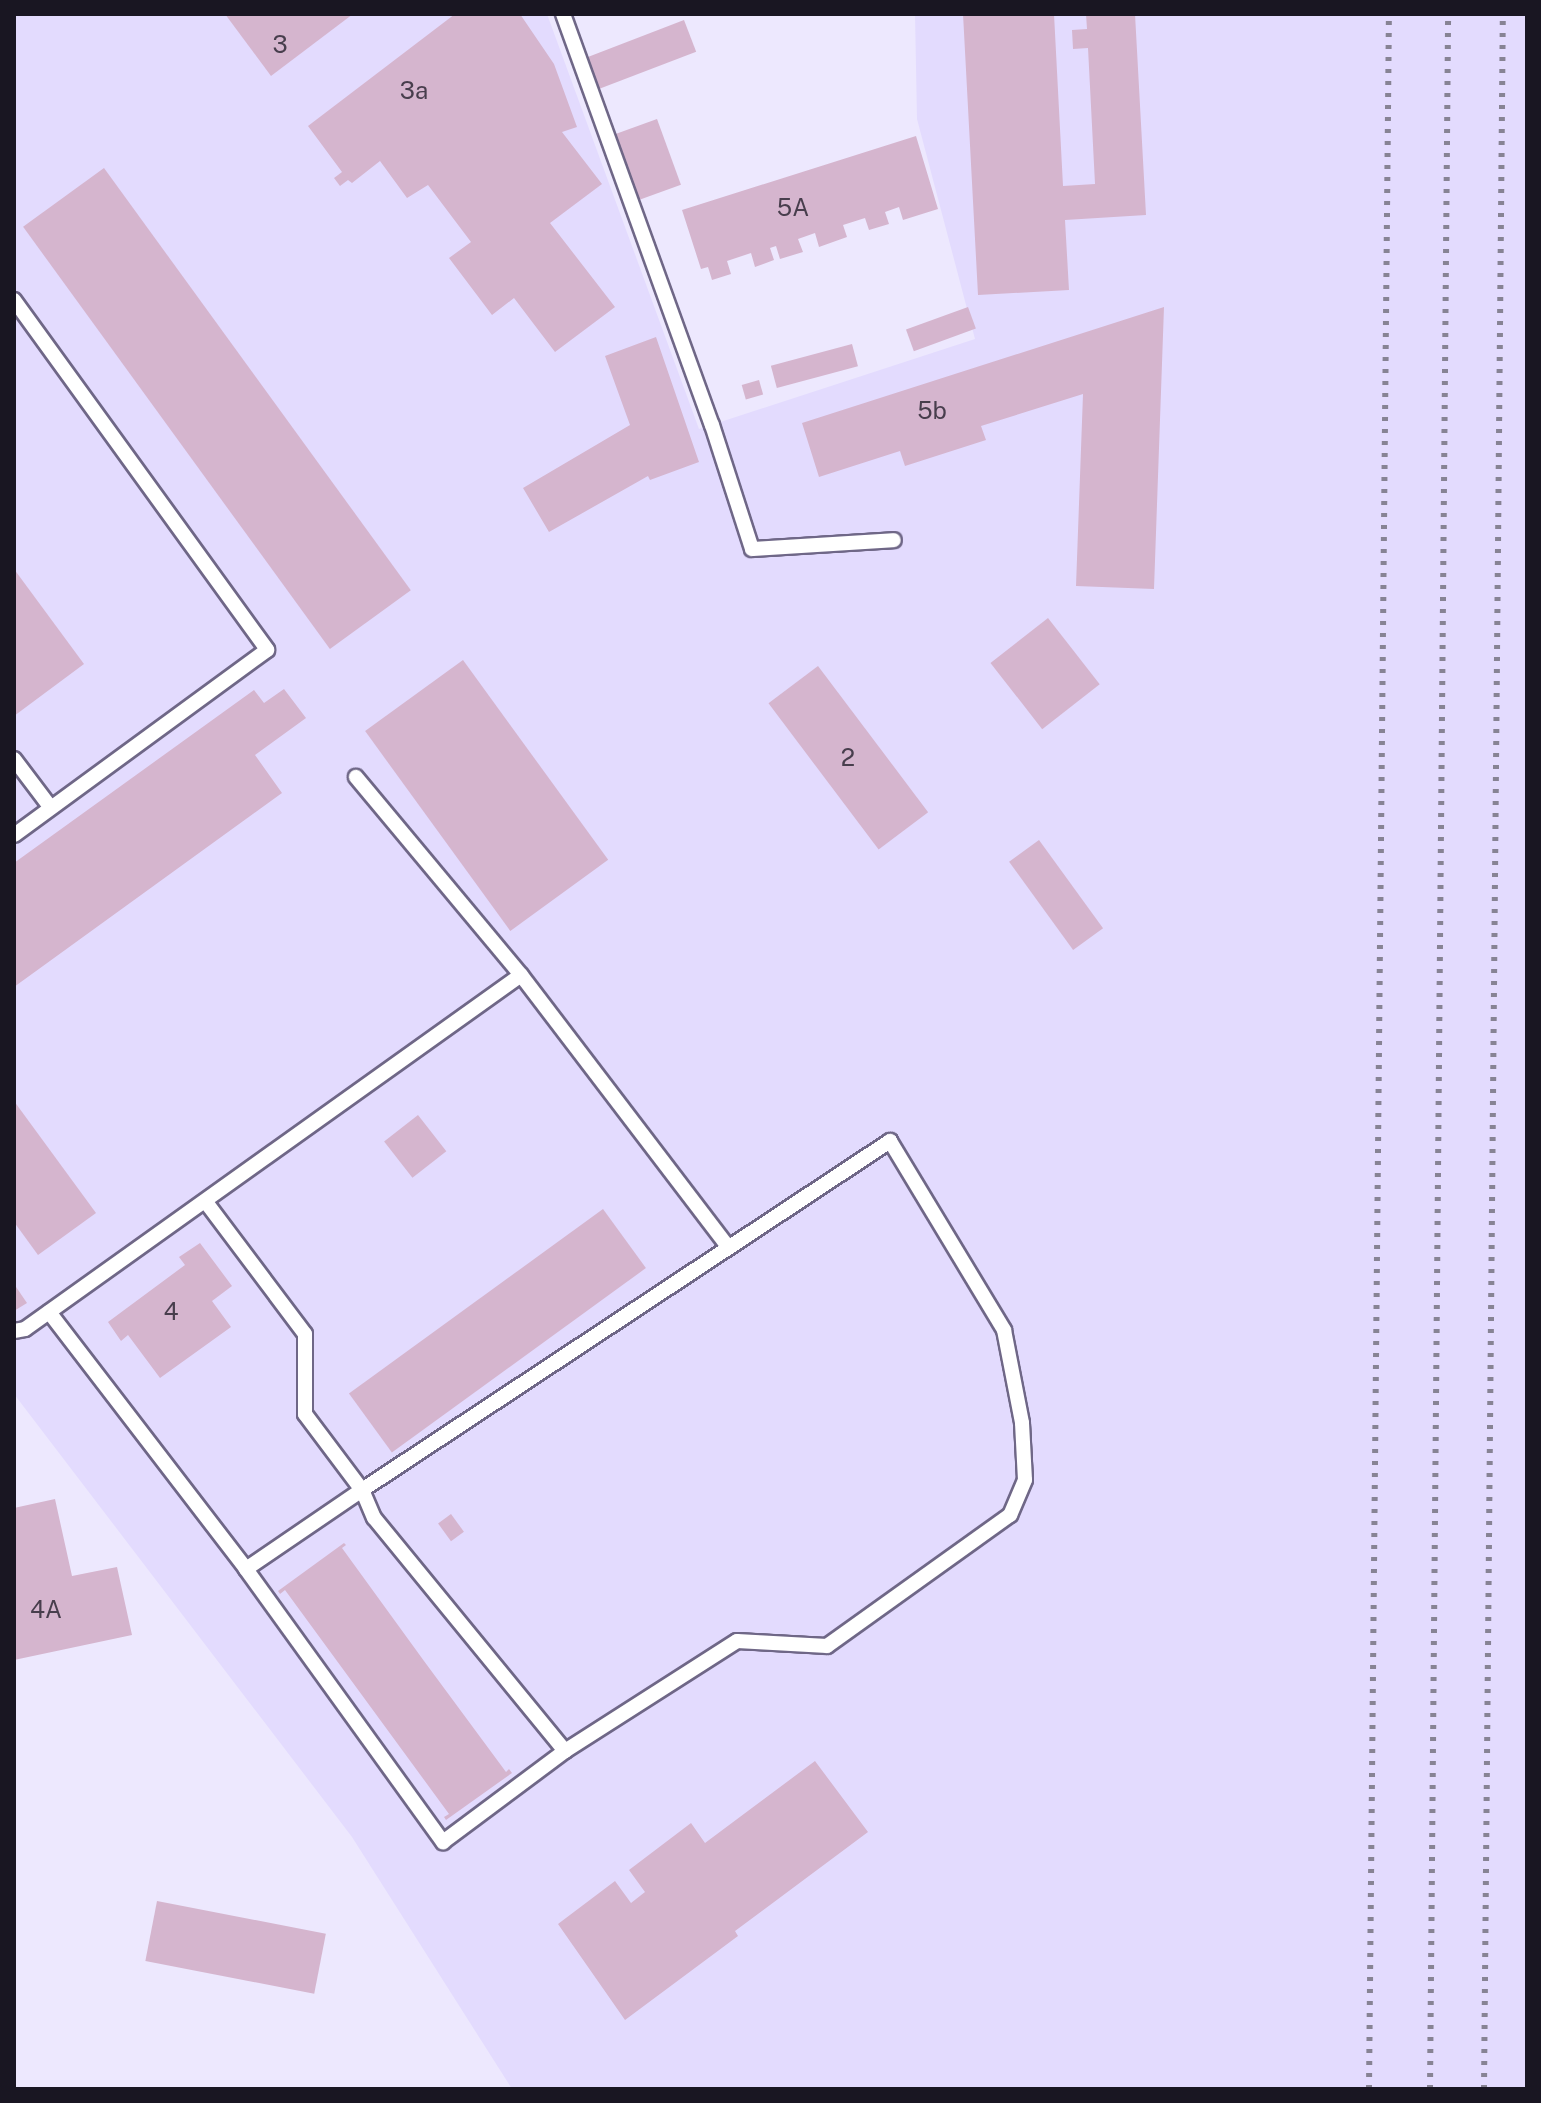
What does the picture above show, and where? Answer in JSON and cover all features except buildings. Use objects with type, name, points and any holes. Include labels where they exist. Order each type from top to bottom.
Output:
[{"type":"lane","points":[[563,14],[707,410],[752,549],[894,540]]},
{"type":"lane","points":[[14,300],[267,650],[14,835]]},
{"type":"lane","points":[[14,759],[51,808]]},
{"type":"lane","points":[[356,777],[521,975],[728,1247]]},
{"type":"lane","points":[[14,1331],[25,1329],[521,975]]},
{"type":"lane","points":[[49,1312],[246,1569],[443,1842],[565,1751],[737,1641],[827,1646],[1010,1515],[1025,1480],[1022,1423],[1004,1330],[890,1141],[246,1569]]},
{"type":"lane","points":[[205,1201],[305,1334],[305,1414],[362,1490],[374,1518],[565,1751]]},
{"type":"shaded area","points":[[14,14],[547,14],[699,429],[975,339],[917,119],[915,14],[1527,14],[1527,2089],[512,2089],[352,1837],[14,1394]]},
{"type":"railway","points":[[1369,2089],[1389,14]]},
{"type":"railway","points":[[1430,2089],[1448,14]]},
{"type":"railway","points":[[1484,2089],[1503,14]]}]
